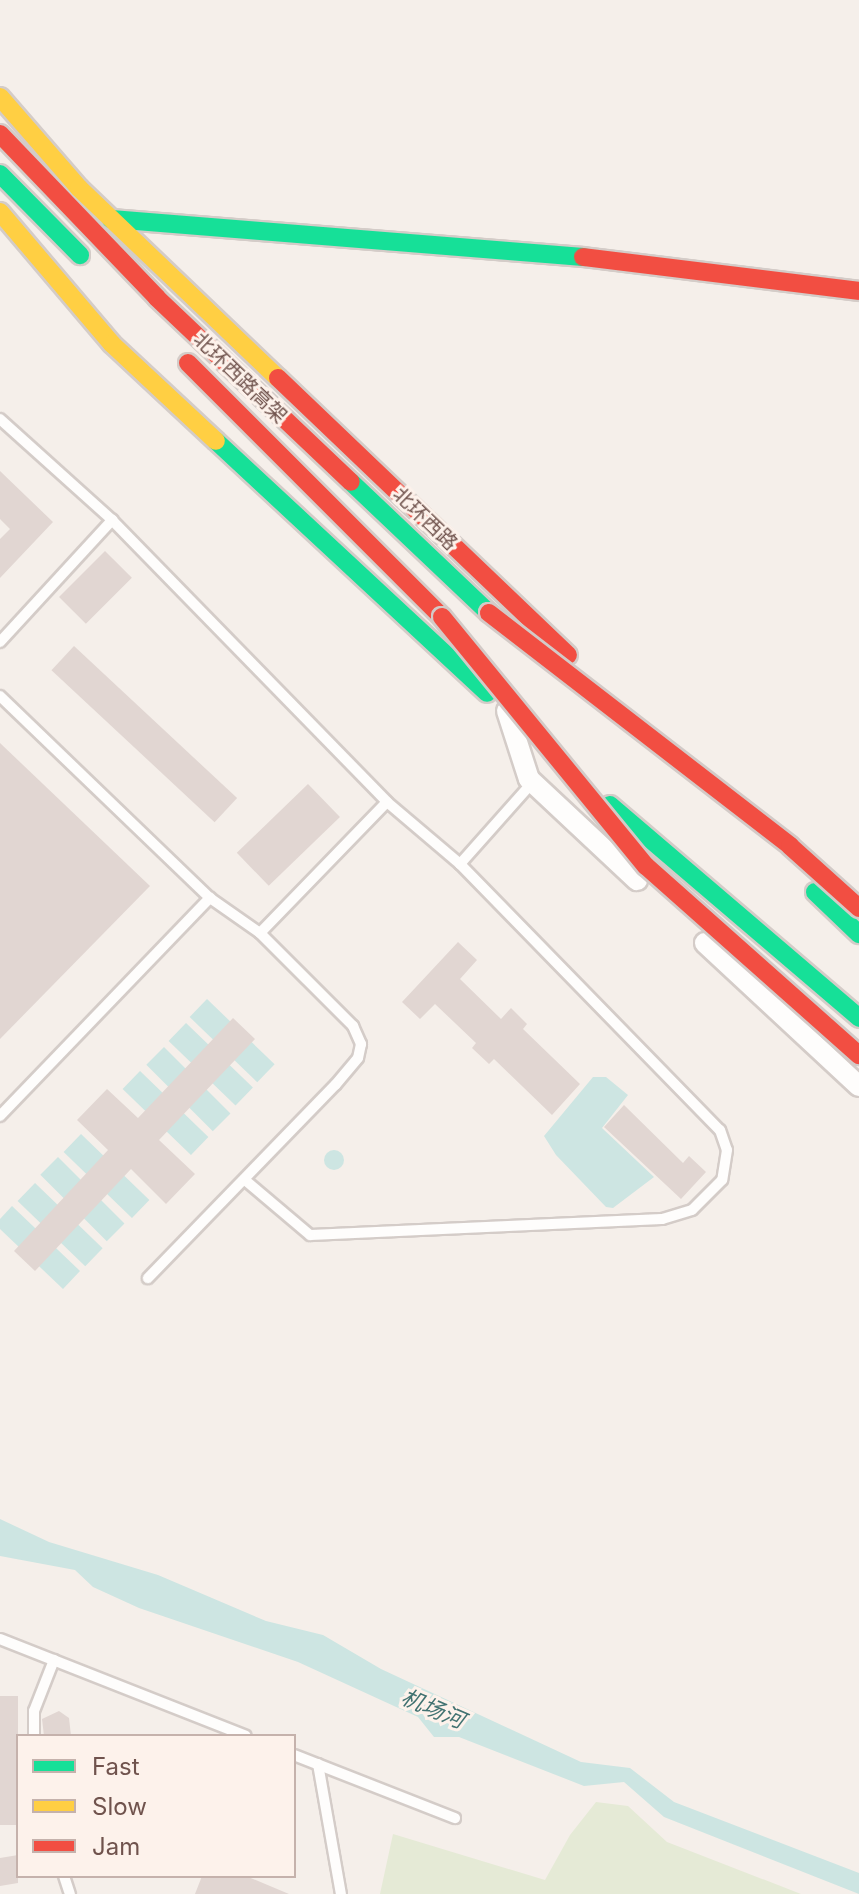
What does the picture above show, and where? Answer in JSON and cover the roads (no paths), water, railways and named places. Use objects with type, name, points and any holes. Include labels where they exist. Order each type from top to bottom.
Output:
[{"type":"main road","name":"北环西路","points":[[0,97],[111,219],[859,934]]},
{"type":"main road","name":"北环西路高架","points":[[0,134],[157,298],[489,613],[790,846],[859,908]]},
{"type":"main road","points":[[0,174],[99,274]]},
{"type":"main road","points":[[0,212],[112,344],[507,711],[859,1018]]},
{"type":"main road","points":[[111,219],[624,260],[859,291]]},
{"type":"main road","name":"北环西路高架","points":[[177,352],[442,617],[646,866],[859,1055]]},
{"type":"street","points":[[507,711],[532,783],[859,1086]]},
{"type":"lane","points":[[0,419],[112,520],[387,802],[460,864],[720,1130],[727,1150],[722,1180],[678,1218],[310,1235],[246,1181]]},
{"type":"lane","points":[[0,642],[112,520]]},
{"type":"lane","points":[[0,696],[210,898],[260,933],[353,1026],[361,1044],[350,1067],[246,1181],[148,1278]]},
{"type":"lane","points":[[460,864],[532,783]]},
{"type":"lane","points":[[260,933],[387,802]]},
{"type":"lane","points":[[0,1116],[210,898]]},
{"type":"lane","points":[[0,1639],[241,1734]]},
{"type":"lane","points":[[34,1734],[34,1711],[54,1660]]},
{"type":"lane","points":[[296,1756],[455,1818]]},
{"type":"lane","points":[[318,1764],[341,1894]]},
{"type":"water","points":[[207,999],[275,1064],[257,1082],[190,1017]]},
{"type":"water","points":[[186,1023],[253,1088],[236,1106],[169,1041]]},
{"type":"water","points":[[164,1047],[230,1113],[213,1131],[146,1065]]},
{"type":"water","points":[[140,1071],[208,1137],[191,1155],[123,1089]]},
{"type":"water","points":[[593,1077],[606,1077],[628,1095],[602,1128],[654,1177],[613,1208],[606,1207],[556,1155],[544,1136]]},
{"type":"water","points":[[81,1134],[149,1200],[132,1218],[64,1152]]},
{"type":"water","points":[[330,1150],[338,1150],[344,1160],[338,1170],[330,1170],[324,1164],[324,1156]]},
{"type":"water","points":[[58,1157],[124,1223],[107,1241],[40,1175]]},
{"type":"water","points":[[35,1183],[103,1248],[85,1266],[18,1201]]},
{"type":"water","points":[[12,1206],[80,1271],[63,1289],[0,1229],[0,1219]]},
{"type":"water","name":"机场河","points":[[0,1519],[49,1542],[158,1575],[266,1621],[323,1635],[381,1669],[581,1762],[630,1768],[674,1802],[859,1873],[859,1894],[664,1817],[624,1782],[584,1786],[459,1737],[434,1737],[418,1717],[298,1662],[139,1608],[93,1587],[75,1570],[0,1556]]}]
